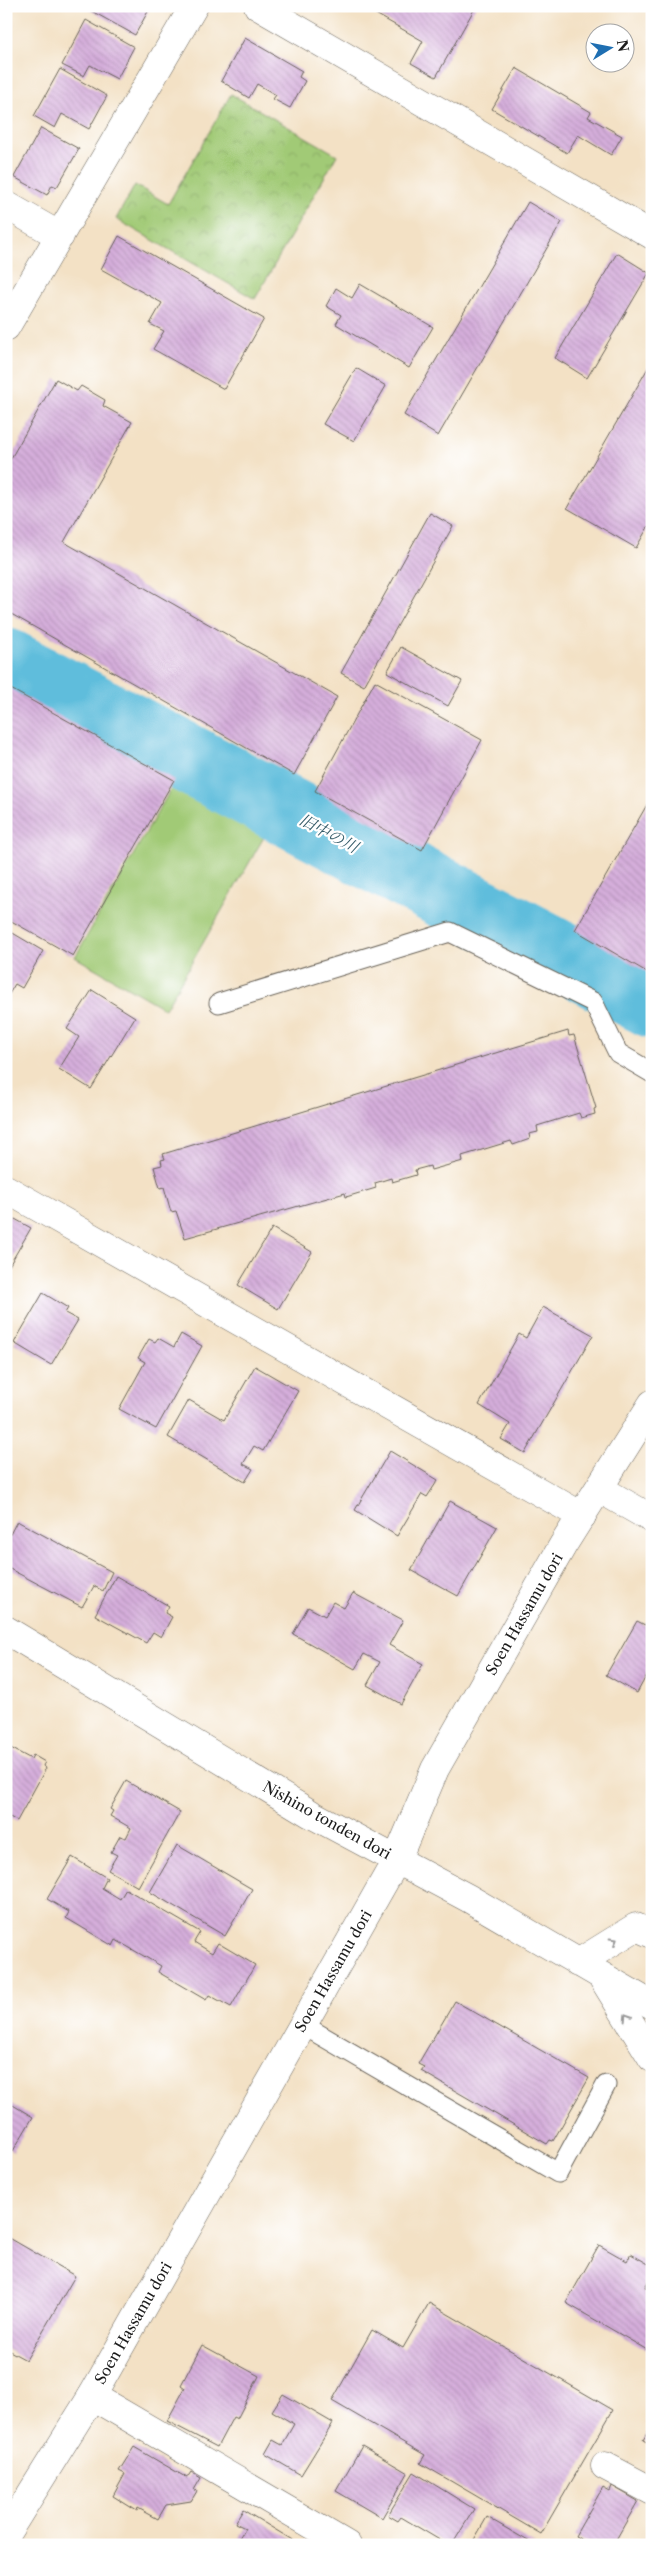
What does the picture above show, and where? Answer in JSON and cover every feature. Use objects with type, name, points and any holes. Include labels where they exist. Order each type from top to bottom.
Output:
[{"type":"street","points":[[6,328],[194,6]]},
{"type":"street","points":[[258,6],[652,234]]},
{"type":"street","points":[[6,205],[60,236]]},
{"type":"street","points":[[6,1189],[582,1516]]},
{"type":"street","name":"Soen Hassamu dori","points":[[6,2534],[92,2396],[397,1859],[435,1769],[563,1545],[652,1404]]},
{"type":"street","points":[[600,1489],[652,1519]]},
{"type":"street","name":"Nishino tonden dori","points":[[6,1630],[310,1814],[397,1859],[640,1999]]},
{"type":"street","points":[[578,1963],[636,1928],[652,1934]]},
{"type":"street","points":[[602,1977],[652,2058]]},
{"type":"street","points":[[92,2396],[347,2545]]},
{"type":"street","points":[[606,2466],[652,2491]]},
{"type":"lane","points":[[219,1003],[450,932],[593,1002],[618,1053],[652,1073]]},
{"type":"lane","points":[[303,2025],[558,2173],[606,2085]]},
{"type":"green space","points":[[231,94],[337,155],[255,299],[116,219],[135,185],[168,204]]},
{"type":"green space","points":[[180,773],[271,825],[165,1009],[75,957]]},
{"type":"building","points":[[87,6],[151,6],[135,35],[86,8]]},
{"type":"building","points":[[368,6],[476,6],[436,77],[411,63],[423,41],[367,9]]},
{"type":"building","points":[[86,20],[134,47],[117,79],[90,65],[84,76],[62,65]]},
{"type":"building","points":[[245,38],[302,71],[299,77],[305,81],[290,108],[273,99],[276,95],[257,84],[249,98],[221,81]]},
{"type":"building","points":[[516,68],[591,112],[588,117],[622,136],[611,155],[578,135],[567,153],[492,109]]},
{"type":"building","points":[[60,69],[107,96],[89,129],[62,114],[55,128],[34,116]]},
{"type":"building","points":[[41,128],[79,149],[57,187],[52,185],[47,195],[14,177]]},
{"type":"building","points":[[528,202],[562,222],[438,436],[404,415]]},
{"type":"building","points":[[119,236],[264,319],[224,389],[153,349],[164,331],[150,324],[162,303],[101,269]]},
{"type":"building","points":[[617,253],[649,273],[587,378],[555,358]]},
{"type":"building","points":[[360,284],[433,327],[409,368],[336,324],[341,315],[326,306],[336,288],[352,298]]},
{"type":"building","points":[[652,361],[652,520],[636,548],[567,508]]},
{"type":"building","points":[[356,368],[386,386],[354,441],[323,424]]},
{"type":"building","points":[[56,379],[77,391],[81,386],[105,400],[103,406],[132,422],[64,542],[337,697],[294,775],[6,611],[6,467]]},
{"type":"building","points":[[430,513],[453,526],[364,686],[341,673]]},
{"type":"building","points":[[401,647],[462,681],[448,706],[387,672]]},
{"type":"building","points":[[375,681],[482,740],[422,850],[315,791]]},
{"type":"building","points":[[9,688],[174,780],[73,956],[6,918],[6,694]]},
{"type":"building","points":[[652,796],[652,975],[575,930]]},
{"type":"building","points":[[6,929],[43,951],[22,988],[15,984],[6,999]]},
{"type":"building","points":[[92,990],[135,1017],[91,1089],[59,1069],[79,1037],[67,1029]]},
{"type":"building","points":[[568,1031],[569,1036],[574,1035],[596,1108],[594,1109],[595,1114],[581,1118],[579,1113],[537,1126],[538,1132],[529,1134],[530,1139],[513,1145],[511,1141],[462,1156],[463,1161],[431,1170],[430,1166],[415,1170],[416,1175],[392,1182],[391,1178],[375,1183],[376,1188],[346,1197],[345,1193],[185,1238],[176,1211],[171,1212],[164,1187],[160,1188],[154,1167],[162,1165],[161,1160],[165,1159],[163,1154]]},
{"type":"building","points":[[6,1214],[31,1228],[6,1271]]},
{"type":"building","points":[[272,1228],[312,1252],[278,1309],[238,1285]]},
{"type":"building","points":[[43,1293],[68,1308],[65,1313],[78,1320],[51,1365],[14,1343]]},
{"type":"building","points":[[543,1307],[593,1335],[525,1453],[501,1439],[510,1424],[479,1405],[519,1334],[526,1338]]},
{"type":"building","points":[[181,1334],[202,1346],[156,1429],[119,1409],[145,1362],[138,1358],[149,1339],[155,1342],[158,1338],[174,1347]]},
{"type":"building","points":[[255,1366],[298,1391],[263,1451],[254,1446],[243,1464],[253,1469],[245,1482],[168,1437],[189,1400],[224,1420]]},
{"type":"building","points":[[390,1451],[438,1480],[427,1497],[422,1494],[397,1536],[355,1510]]},
{"type":"building","points":[[450,1501],[497,1527],[458,1596],[411,1570]]},
{"type":"building","points":[[17,1521],[112,1572],[103,1591],[94,1586],[82,1607],[6,1567],[6,1542]]},
{"type":"building","points":[[116,1576],[169,1606],[165,1613],[172,1617],[161,1637],[153,1632],[146,1643],[95,1615]]},
{"type":"building","points":[[353,1593],[403,1620],[389,1645],[423,1664],[401,1704],[367,1685],[380,1662],[364,1654],[355,1669],[293,1634],[308,1607],[325,1616],[333,1602],[344,1608]]},
{"type":"building","points":[[652,1614],[652,1673],[649,1671],[637,1693],[606,1675],[637,1621],[645,1625]]},
{"type":"building","points":[[6,1740],[9,1741],[7,1746],[31,1759],[33,1755],[45,1762],[43,1766],[46,1768],[17,1821],[6,1815]]},
{"type":"building","points":[[126,1781],[180,1812],[138,1887],[108,1870],[117,1855],[111,1852],[120,1836],[126,1838],[131,1828],[110,1816],[113,1811],[110,1809]]},
{"type":"building","points":[[177,1845],[252,1889],[225,1936],[150,1892]]},
{"type":"building","points":[[72,1857],[107,1878],[102,1888],[120,1899],[126,1889],[200,1932],[194,1942],[212,1953],[218,1943],[255,1965],[231,2007],[209,1995],[206,2000],[158,1972],[161,1966],[116,1940],[113,1946],[66,1918],[69,1912],[47,1899]]},
{"type":"building","points":[[455,2001],[589,2078],[553,2141],[550,2140],[547,2144],[421,2071],[424,2067],[418,2064]]},
{"type":"building","points":[[6,2101],[33,2117],[13,2151],[6,2146]]},
{"type":"building","points":[[6,2236],[75,2276],[26,2360],[6,2349]]},
{"type":"building","points":[[599,2245],[627,2261],[631,2254],[652,2266],[652,2274],[645,2287],[652,2291],[652,2346],[649,2351],[566,2303]]},
{"type":"building","points":[[429,2303],[613,2410],[541,2534],[420,2463],[425,2455],[332,2401],[372,2330],[403,2348]]},
{"type":"building","points":[[202,2345],[259,2376],[237,2419],[233,2417],[217,2447],[167,2421],[185,2388],[181,2385]]},
{"type":"building","points":[[283,2394],[333,2423],[301,2475],[265,2454],[273,2440],[282,2445],[294,2424],[272,2411]]},
{"type":"building","points":[[652,2425],[652,2445],[643,2440]]},
{"type":"building","points":[[362,2446],[408,2473],[382,2518],[336,2491]]},
{"type":"building","points":[[134,2447],[187,2478],[191,2472],[201,2478],[194,2490],[197,2491],[191,2501],[166,2505],[158,2519],[138,2508],[137,2511],[113,2496],[125,2474],[119,2471]]},
{"type":"building","points":[[414,2472],[474,2509],[452,2545],[448,2545],[401,2517],[398,2521],[388,2515]]},
{"type":"building","points":[[612,2486],[638,2501],[613,2545],[591,2545],[575,2536],[603,2487],[610,2491]]},
{"type":"building","points":[[243,2510],[294,2541],[292,2545],[235,2545],[245,2528],[235,2523]]},
{"type":"building","points":[[487,2517],[535,2545],[471,2545]]},
{"type":"waterway","name":"旧中の川","points":[[6,663],[652,1003]]}]
